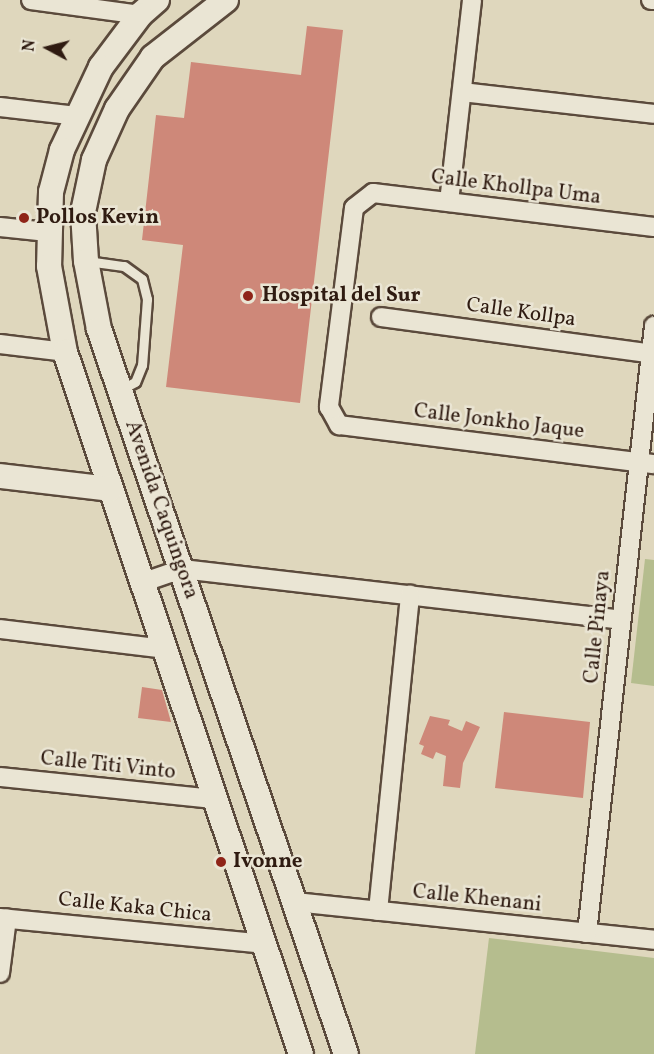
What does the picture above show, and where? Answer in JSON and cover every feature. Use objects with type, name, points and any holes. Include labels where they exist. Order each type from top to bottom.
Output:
[{"type":"street","points":[[31,0],[149,7]]},
{"type":"street","points":[[449,202],[472,0]]},
{"type":"street","name":"Avenida Caquingora","points":[[218,2],[153,57],[117,109],[94,160],[83,212],[86,261],[99,329],[345,1054]]},
{"type":"street","name":"Avenida Caquingora","points":[[149,7],[101,67],[62,150],[51,192],[48,232],[49,266],[65,352],[110,489],[144,582],[212,799],[266,944],[301,1054]]},
{"type":"street","points":[[462,92],[654,114]]},
{"type":"street","points":[[0,107],[78,116]]},
{"type":"street","name":"Calle Khollpa Uma","points":[[339,425],[329,407],[354,208],[373,193],[654,227]]},
{"type":"street","points":[[0,227],[48,232]]},
{"type":"street","name":"Calle Kollpa","points":[[381,317],[652,354]]},
{"type":"street","name":"Calle Pinaya","points":[[587,933],[621,620],[646,463],[654,326]]},
{"type":"street","points":[[0,344],[65,352]]},
{"type":"street","name":"Calle Jonkho Jaque","points":[[339,425],[646,463]]},
{"type":"street","points":[[0,476],[110,489]]},
{"type":"street","points":[[144,582],[182,569],[621,620]]},
{"type":"street","points":[[378,911],[410,595]]},
{"type":"street","points":[[0,629],[166,649]]},
{"type":"street","name":"Calle Titi Vinto","points":[[0,777],[212,799]]},
{"type":"street","name":"Calle Khenani","points":[[295,902],[654,940]]},
{"type":"street","points":[[0,973],[3,918]]},
{"type":"street","name":"Calle Kaka Chica","points":[[3,918],[266,944]]},
{"type":"lane","points":[[86,261],[124,266],[142,279],[147,299],[142,365],[135,382],[120,390]]},
{"type":"green space","points":[[645,559],[654,560],[654,686],[631,683]]},
{"type":"green space","points":[[489,938],[654,958],[654,1054],[475,1054]]},
{"type":"building","name":"Hospital del Sur","points":[[307,26],[343,30],[300,403],[166,387],[183,245],[142,240],[156,115],[184,118],[191,62],[301,75]]},
{"type":"building","points":[[142,687],[162,690],[171,722],[138,718]]},
{"type":"building","points":[[504,712],[590,722],[583,798],[495,788]]},
{"type":"building","points":[[430,716],[450,720],[448,725],[462,731],[466,721],[480,727],[463,763],[460,788],[443,786],[446,756],[436,752],[433,759],[421,754],[424,746],[419,744]]},
{"type":"place","name":"Pollos Kevin","points":[[24,218]]},
{"type":"place","name":"Hospital del Sur","points":[[248,296]]},
{"type":"place","name":"Ivonne","points":[[221,862]]}]
